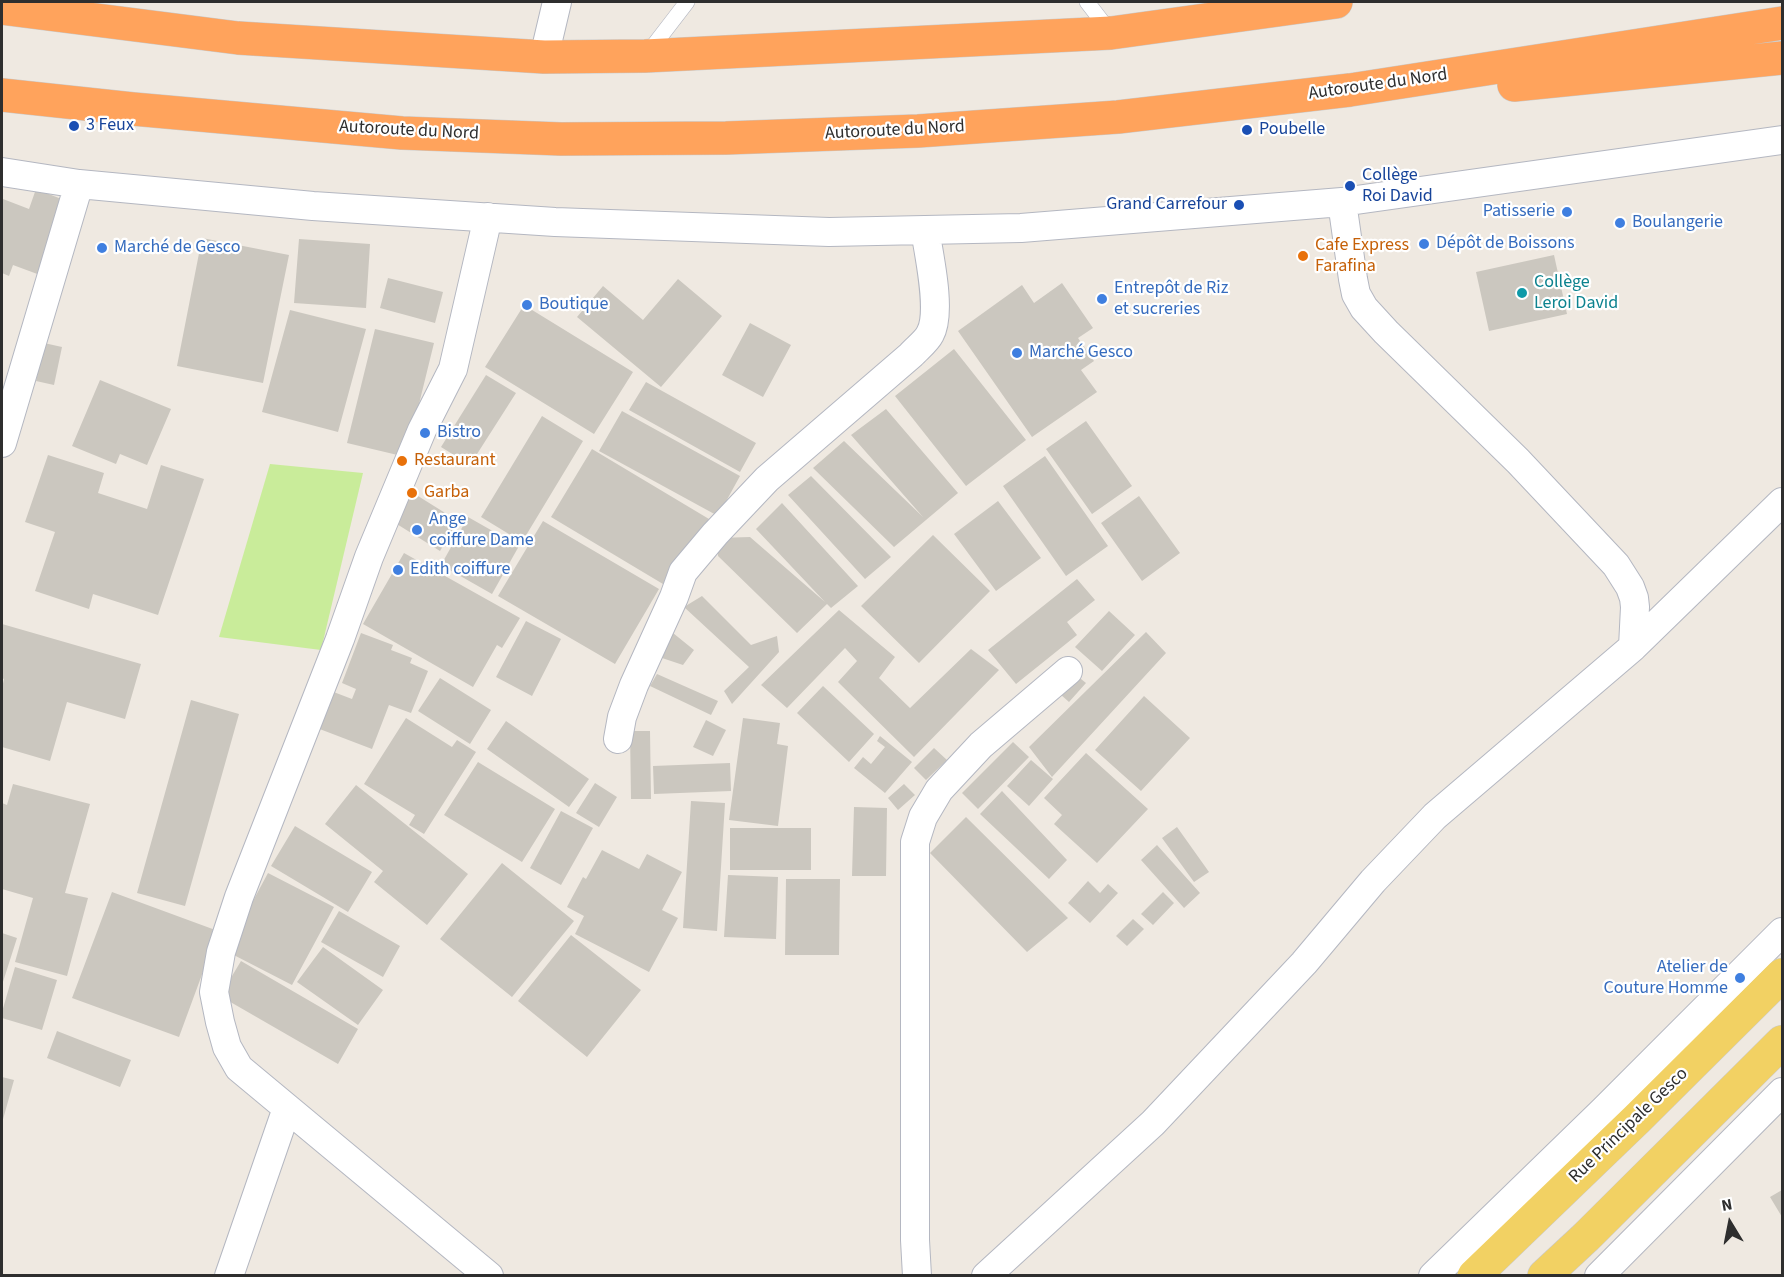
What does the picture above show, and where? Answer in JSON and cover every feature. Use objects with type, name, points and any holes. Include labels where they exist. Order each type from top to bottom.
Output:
[{"type":"highway","points":[[1111,33],[1177,2]]},
{"type":"highway","points":[[2,8],[238,38],[544,57],[645,56],[1111,33],[1336,2]]},
{"type":"highway","name":"Autoroute du Nord","points":[[2,95],[402,133],[585,139],[726,138],[918,131],[1118,117],[1350,90],[1782,23]]},
{"type":"highway","points":[[1350,90],[1489,88],[1782,58]]},
{"type":"main road","name":"Rue Principale Gesco","points":[[1474,1275],[1637,1119],[1782,975]]},
{"type":"main road","points":[[1544,1275],[1586,1237],[1782,1042]]},
{"type":"street","points":[[544,57],[557,2]]},
{"type":"street","points":[[2,172],[79,184],[313,206],[555,222],[829,232],[1021,228],[1342,202],[1782,140]]},
{"type":"street","points":[[2,443],[79,184]]},
{"type":"street","points":[[1342,202],[1356,294],[1364,308],[1518,461],[1616,565],[1634,598],[1633,647]]},
{"type":"street","points":[[489,217],[453,369],[422,430],[369,556],[340,639],[239,897],[221,952],[214,992],[227,1047],[239,1068],[489,1275]]},
{"type":"street","points":[[618,739],[622,717],[634,685],[675,597],[683,572],[767,479],[910,356],[930,334],[935,308],[933,278],[925,230]]},
{"type":"street","points":[[986,1275],[1153,1123],[1304,963],[1373,881],[1435,816],[1633,647],[1782,502]]},
{"type":"street","points":[[917,1275],[915,1240],[915,842],[923,817],[939,790],[981,745],[1068,671]]},
{"type":"street","points":[[1433,1275],[1613,1101],[1782,932]]},
{"type":"street","points":[[1599,1275],[1782,1092]]},
{"type":"street","points":[[229,1275],[287,1108]]},
{"type":"lane","points":[[645,56],[687,2]]},
{"type":"lane","points":[[1087,2],[1111,33]]},
{"type":"green space","points":[[270,464],[363,473],[321,650],[219,637]]},
{"type":"building","points":[[36,189],[69,202],[40,275],[13,265],[9,276],[2,273],[2,202],[3,199],[29,209]]},
{"type":"building","points":[[202,238],[289,255],[263,383],[177,366]]},
{"type":"building","points":[[299,239],[370,244],[366,308],[294,303]]},
{"type":"building","name":"Collège Leroi David","points":[[1554,255],[1567,314],[1489,331],[1476,272]]},
{"type":"building","points":[[388,278],[443,292],[435,323],[380,308]]},
{"type":"building","points":[[678,279],[722,316],[661,387],[577,317],[603,286],[643,320]]},
{"type":"building","points":[[1062,283],[1093,328],[1078,338],[1094,361],[1081,370],[1097,392],[1032,437],[958,331],[1022,285],[1034,303]]},
{"type":"building","points":[[524,305],[633,372],[594,434],[485,367]]},
{"type":"building","points":[[290,310],[366,329],[338,432],[262,412]]},
{"type":"building","points":[[750,323],[791,345],[763,397],[722,375]]},
{"type":"building","points":[[375,329],[434,343],[406,457],[347,443]]},
{"type":"building","points":[[44,343],[62,347],[54,385],[36,381]]},
{"type":"building","points":[[954,349],[1026,440],[966,486],[895,396]]},
{"type":"building","points":[[486,375],[516,393],[470,465],[441,447]]},
{"type":"building","points":[[100,380],[171,409],[147,465],[120,454],[116,464],[72,446]]},
{"type":"building","points":[[646,382],[756,443],[740,472],[629,410]]},
{"type":"building","points":[[886,409],[958,493],[894,547],[813,468],[844,441],[923,517],[851,435]]},
{"type":"building","points":[[622,411],[740,476],[718,516],[599,451]]},
{"type":"building","points":[[542,416],[583,441],[522,542],[481,517]]},
{"type":"building","points":[[1086,421],[1132,486],[1092,514],[1046,449]]},
{"type":"building","points":[[592,449],[709,519],[668,587],[551,517]]},
{"type":"building","points":[[48,455],[104,473],[98,493],[147,509],[161,465],[204,479],[158,615],[93,594],[89,609],[35,591],[55,532],[25,522]]},
{"type":"building","points":[[1045,456],[1108,546],[1066,576],[1003,486]]},
{"type":"building","points":[[811,476],[891,557],[865,579],[788,495]]},
{"type":"building","points":[[410,491],[458,521],[440,551],[392,521]]},
{"type":"building","points":[[1139,496],[1180,553],[1142,581],[1101,523]]},
{"type":"building","points":[[998,501],[1041,558],[996,591],[954,534]]},
{"type":"building","points":[[782,503],[858,586],[831,608],[827,604],[797,633],[718,556],[718,538],[750,537],[825,602],[756,529]]},
{"type":"building","points":[[468,517],[519,546],[492,594],[441,565]]},
{"type":"building","points":[[543,521],[659,589],[615,664],[498,596]]},
{"type":"building","points":[[933,535],[990,591],[919,663],[861,606]]},
{"type":"building","points":[[404,553],[520,618],[502,648],[497,645],[473,687],[363,624]]},
{"type":"building","points":[[1077,579],[1095,600],[1067,622],[1077,635],[1016,684],[988,650]]},
{"type":"building","points":[[702,596],[751,645],[777,636],[779,652],[732,704],[724,691],[749,667],[684,607]]},
{"type":"building","points":[[839,610],[895,657],[879,678],[910,708],[971,649],[999,670],[914,757],[838,682],[857,661],[845,648],[787,708],[761,685]]},
{"type":"building","points":[[1109,611],[1135,635],[1102,671],[1075,647]]},
{"type":"building","points":[[526,621],[561,639],[532,696],[496,677]]},
{"type":"building","points":[[2,624],[141,664],[125,719],[67,702],[50,761],[2,747],[4,679],[2,678]]},
{"type":"building","points":[[1146,632],[1166,653],[1052,777],[1029,747]]},
{"type":"building","points":[[361,633],[393,645],[391,650],[412,658],[410,663],[428,671],[411,713],[389,705],[372,749],[317,728],[331,691],[352,699],[356,689],[342,683]]},
{"type":"building","points":[[673,633],[694,650],[683,665],[662,658]]},
{"type":"building","points":[[657,674],[718,701],[711,715],[650,686]]},
{"type":"building","points":[[1076,675],[1086,683],[1069,702],[1060,694]]},
{"type":"building","points":[[440,678],[491,710],[470,744],[418,711]]},
{"type":"building","points":[[823,686],[874,734],[849,762],[797,713]]},
{"type":"building","points":[[1144,696],[1190,738],[1141,791],[1095,750]]},
{"type":"building","points":[[191,700],[239,714],[185,906],[137,893]]},
{"type":"building","points":[[406,718],[452,747],[457,740],[476,752],[424,834],[409,825],[415,815],[364,784]]},
{"type":"building","points":[[743,718],[780,723],[777,744],[788,746],[778,826],[729,820]]},
{"type":"building","points":[[706,720],[726,730],[713,756],[693,747]]},
{"type":"building","points":[[506,721],[589,779],[569,807],[487,749]]},
{"type":"building","points":[[630,731],[650,731],[651,799],[631,799]]},
{"type":"building","points":[[880,736],[912,762],[885,793],[854,768],[863,757],[871,764],[885,747],[877,741]]},
{"type":"building","points":[[1013,742],[1029,757],[978,809],[962,793]]},
{"type":"building","points":[[934,748],[947,760],[926,780],[914,768]]},
{"type":"building","points":[[1086,753],[1148,809],[1097,863],[1054,824],[1062,815],[1044,798]]},
{"type":"building","points":[[1031,760],[1053,779],[1029,806],[1007,786]]},
{"type":"building","points":[[478,762],[555,809],[522,862],[444,815]]},
{"type":"building","points":[[730,763],[731,791],[654,794],[653,766]]},
{"type":"building","points":[[595,783],[617,797],[599,827],[576,813]]},
{"type":"building","points":[[13,784],[90,804],[65,893],[88,898],[67,976],[15,962],[33,898],[2,889],[2,803],[7,805]]},
{"type":"building","points":[[904,784],[915,795],[898,810],[888,798]]},
{"type":"building","points":[[356,785],[468,874],[427,925],[374,882],[383,871],[325,824]]},
{"type":"building","points":[[1002,791],[1067,860],[1049,879],[980,814]]},
{"type":"building","points":[[691,801],[725,803],[717,931],[683,928]]},
{"type":"building","points":[[854,807],[887,808],[886,876],[852,876]]},
{"type":"building","points":[[561,811],[593,828],[561,885],[530,868]]},
{"type":"building","points":[[966,817],[1068,918],[1027,952],[930,853]]},
{"type":"building","points":[[295,826],[372,872],[348,912],[271,866]]},
{"type":"building","points":[[1177,827],[1209,872],[1194,882],[1162,838]]},
{"type":"building","points":[[730,828],[811,828],[811,870],[730,870]]},
{"type":"building","points":[[1157,845],[1200,893],[1184,908],[1141,860]]},
{"type":"building","points":[[602,850],[639,869],[647,854],[682,872],[662,910],[678,918],[649,972],[575,934],[584,916],[567,907],[583,877],[586,879]]},
{"type":"building","points":[[502,863],[574,921],[512,997],[440,939]]},
{"type":"building","points":[[268,873],[334,907],[292,985],[226,951]]},
{"type":"building","points":[[728,875],[778,877],[776,939],[724,937]]},
{"type":"building","points":[[786,879],[840,879],[839,955],[785,955]]},
{"type":"building","points":[[1088,881],[1100,893],[1108,884],[1118,893],[1090,923],[1068,903]]},
{"type":"building","points":[[112,892],[218,931],[179,1037],[72,998]]},
{"type":"building","points":[[1163,892],[1174,903],[1153,925],[1141,914]]},
{"type":"building","points":[[339,911],[400,946],[383,977],[321,942]]},
{"type":"building","points":[[1133,919],[1144,929],[1127,946],[1116,936]]},
{"type":"building","points":[[2,933],[17,938],[2,985]]},
{"type":"building","points":[[571,935],[641,990],[587,1057],[518,1001]]},
{"type":"building","points":[[323,947],[383,990],[358,1025],[297,982]]},
{"type":"building","points":[[241,961],[358,1029],[338,1064],[220,996]]},
{"type":"building","points":[[15,967],[57,980],[42,1030],[2,1018]]},
{"type":"building","points":[[57,1031],[131,1060],[120,1087],[47,1058]]},
{"type":"building","points":[[2,1077],[14,1080],[2,1123]]},
{"type":"building","points":[[1782,1190],[1782,1217],[1770,1197]]},
{"type":"place","name":"3 Feux","points":[[74,126]]},
{"type":"place","name":"Poubelle","points":[[1247,130]]},
{"type":"place","name":"Collège Roi David","points":[[1350,186]]},
{"type":"place","name":"Grand Carrefour","points":[[1239,205]]},
{"type":"place","name":"Patisserie","points":[[1567,212]]},
{"type":"place","name":"Boulangerie","points":[[1620,223]]},
{"type":"place","name":"Dépôt de Boissons","points":[[1424,244]]},
{"type":"place","name":"Marché de Gesco","points":[[102,248]]},
{"type":"place","name":"Cafe Express Farafina","points":[[1303,256]]},
{"type":"place","name":"Collège Leroi David","points":[[1522,293]]},
{"type":"place","name":"Entrepôt de Riz et sucreries","points":[[1102,299]]},
{"type":"place","name":"Boutique","points":[[527,305]]},
{"type":"place","name":"Marché Gesco","points":[[1017,353]]},
{"type":"place","name":"Bistro","points":[[425,433]]},
{"type":"place","name":"Restaurant","points":[[402,461]]},
{"type":"place","name":"Garba","points":[[412,493]]},
{"type":"place","name":"Ange coiffure Dame","points":[[417,530]]},
{"type":"place","name":"Edith coiffure","points":[[398,570]]},
{"type":"place","name":"Atelier de Couture Homme","points":[[1740,978]]}]
